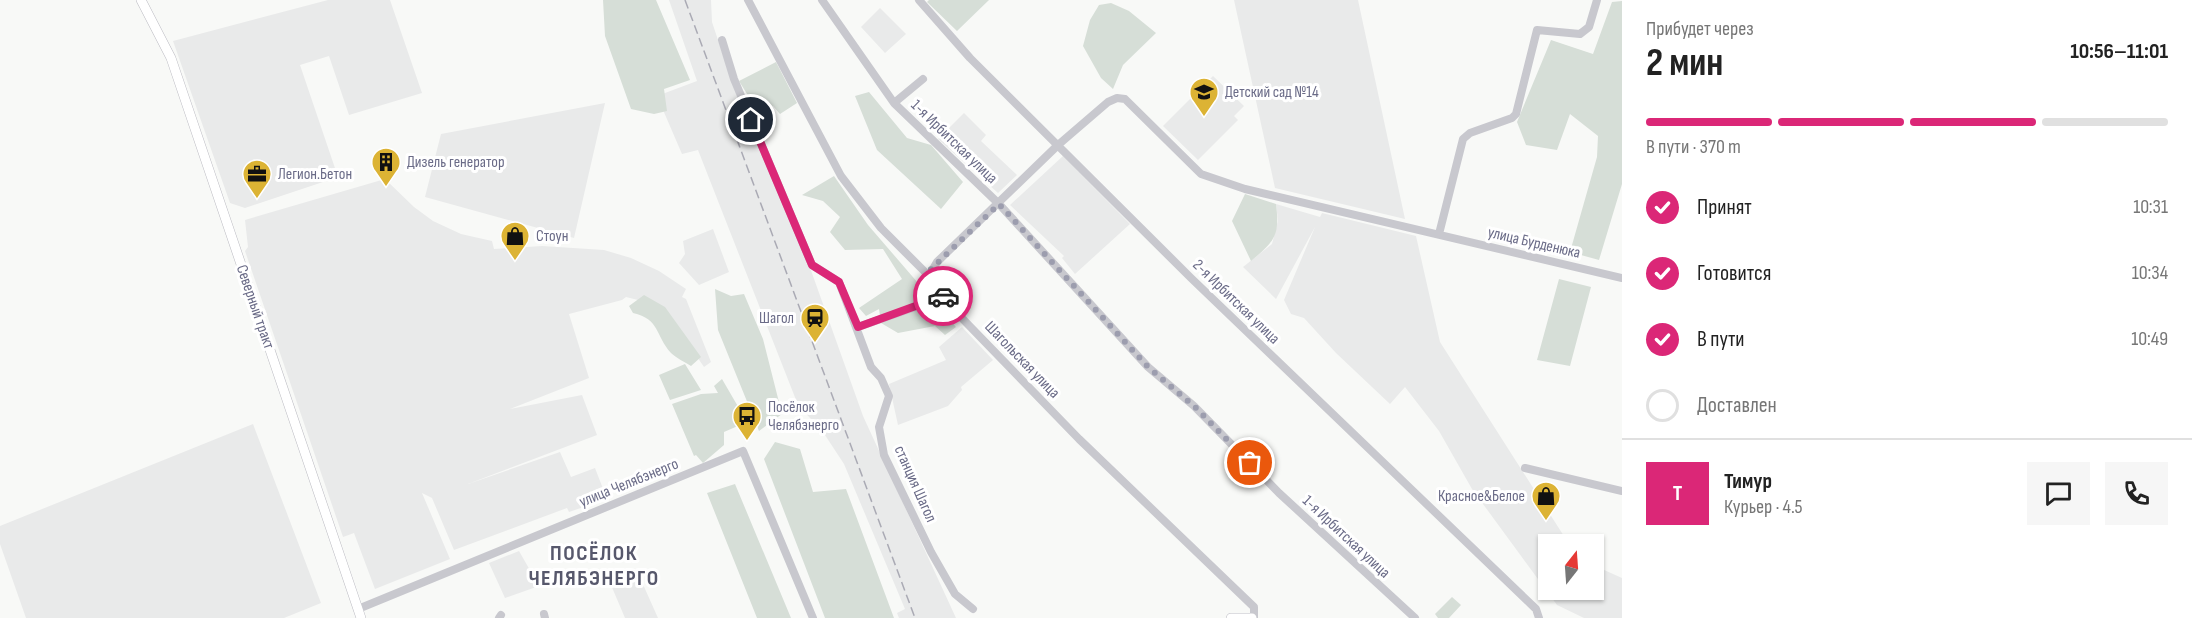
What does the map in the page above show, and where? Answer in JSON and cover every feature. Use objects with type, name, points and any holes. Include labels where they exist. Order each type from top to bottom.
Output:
[{"type":"main road","name":"Северный тракт","points":[[141,0],[171,58],[359,613]]},
{"type":"main road","points":[[1231,618],[1253,618]]},
{"type":"street","name":"Шагольская улица","points":[[748,0],[841,176],[881,228],[1079,439],[1220,571],[1254,607],[1253,618]]},
{"type":"street","name":"1-я Ирбитская улица","points":[[822,0],[894,103],[999,204],[1148,367],[1194,406],[1279,493],[1415,618]]},
{"type":"street","name":"2-я Ирбитская улица","points":[[919,0],[970,58],[1191,278],[1536,609],[1539,618]]},
{"type":"street","points":[[928,276],[937,262],[1058,145],[1108,102],[1122,98],[1191,166],[1211,178],[1245,189],[1439,234],[1463,139],[1470,133],[1512,118],[1516,114],[1537,30],[1580,34],[1589,27],[1597,0]]},
{"type":"street","name":"станция Шагол","points":[[722,40],[734,79],[812,265],[839,282],[858,327],[871,367],[881,378],[890,396],[879,427],[884,455],[931,552],[955,594],[973,609]]},
{"type":"street","points":[[894,103],[923,79]]},
{"type":"street","name":"улица Бурденюка","points":[[1439,234],[1622,278]]},
{"type":"street","points":[[858,327],[944,297]]},
{"type":"street","name":"улица Челябэнерго","points":[[359,613],[743,451],[813,618]]},
{"type":"street","points":[[1525,468],[1622,491]]},
{"type":"shaded area","points":[[328,0],[390,0],[422,93],[349,115],[329,56],[300,65],[338,177],[245,208],[230,203],[173,41]]},
{"type":"shaded area","points":[[603,0],[656,0],[690,80],[664,89],[667,111],[654,114],[631,109],[605,36]]},
{"type":"shaded area","points":[[669,0],[711,0],[712,22],[727,67],[803,248],[863,416],[956,618],[899,618],[897,613],[905,609],[844,464],[823,432],[798,405],[698,150],[682,154],[657,96],[697,81]]},
{"type":"shaded area","points":[[929,0],[989,0],[957,31],[927,2]]},
{"type":"shaded area","points":[[1234,0],[1358,0],[1405,219],[1275,188]]},
{"type":"shaded area","points":[[1622,1],[1622,184],[1599,260],[1570,252],[1597,157],[1598,136],[1570,114],[1557,150],[1526,145],[1517,122],[1551,40],[1593,54],[1612,2]]},
{"type":"shaded area","points":[[1111,3],[1129,11],[1156,33],[1123,65],[1113,89],[1101,78],[1083,46],[1090,20],[1099,5]]},
{"type":"shaded area","points":[[880,8],[906,34],[885,53],[861,27]]},
{"type":"shaded area","points":[[776,62],[797,103],[780,114],[773,106],[752,102],[739,81]]},
{"type":"shaded area","name":"Детский сад №14","points":[[1213,76],[1244,106],[1234,116],[1238,120],[1198,160],[1163,126]]},
{"type":"shaded area","points":[[869,92],[907,138],[931,145],[963,182],[941,209],[877,150],[855,96]]},
{"type":"shaded area","points":[[605,103],[574,238],[425,197],[441,134]]},
{"type":"shaded area","points":[[964,113],[986,135],[981,141],[1017,175],[998,193],[938,139]]},
{"type":"shaded area","points":[[1063,156],[1130,224],[1075,274],[1062,258],[1064,256],[1010,205]]},
{"type":"shaded area","points":[[834,176],[868,225],[956,327],[945,335],[935,326],[898,333],[881,323],[879,309],[866,316],[859,308],[902,279],[883,249],[845,250],[830,232],[840,217],[823,201],[802,195]]},
{"type":"shaded area","points":[[385,179],[414,207],[433,221],[461,234],[492,241],[494,249],[542,246],[604,250],[631,258],[659,271],[686,289],[682,297],[686,299],[711,362],[704,367],[674,323],[642,301],[626,297],[569,314],[589,378],[510,409],[582,395],[597,435],[468,484],[560,452],[571,477],[595,468],[607,499],[569,512],[567,508],[454,550],[432,498],[422,493],[450,559],[375,589],[354,533],[343,537],[245,251],[248,247],[245,220]]},
{"type":"shaded area","points":[[1245,194],[1276,204],[1277,215],[1274,237],[1266,248],[1251,261],[1232,221]]},
{"type":"shaded area","points":[[1276,204],[1320,217],[1322,213],[1416,236],[1440,342],[1563,534],[1538,534],[1538,579],[1472,489],[1439,431],[1405,387],[1390,404],[1336,353],[1304,318],[1291,314],[1284,300],[1315,227],[1276,299],[1243,267],[1272,244],[1278,221]]},
{"type":"shaded area","points":[[713,229],[729,272],[699,285],[679,263],[685,254],[683,241]]},
{"type":"shaded area","points":[[1559,279],[1591,287],[1570,366],[1537,360]]},
{"type":"shaded area","points":[[715,289],[731,296],[744,294],[763,339],[782,414],[759,431],[718,330]]},
{"type":"shaded area","points":[[644,295],[665,307],[701,357],[691,366],[671,353],[648,319],[633,313],[629,306]]},
{"type":"shaded area","points":[[962,327],[993,360],[961,387],[962,390],[948,406],[898,425],[889,384],[946,360],[939,347]]},
{"type":"shaded area","points":[[685,364],[701,390],[670,400],[659,375]]},
{"type":"shaded area","points":[[722,379],[747,422],[724,432],[724,445],[703,463],[696,455],[694,456],[672,404],[701,394],[718,393],[714,386]]},
{"type":"shaded area","points":[[253,424],[321,603],[284,618],[26,618],[0,544],[0,526]]},
{"type":"shaded area","points":[[775,442],[800,449],[813,492],[846,489],[894,618],[825,618],[764,459]]},
{"type":"shaded area","points":[[735,484],[791,618],[757,618],[707,493]]},
{"type":"shaded area","points":[[519,551],[539,586],[505,598],[489,563]]},
{"type":"shaded area","points":[[1604,570],[1622,578],[1622,618],[1584,618],[1557,605],[1553,600],[1604,600]]},
{"type":"shaded area","points":[[637,571],[658,618],[625,618],[611,585]]},
{"type":"shaded area","points":[[1452,597],[1461,605],[1449,618],[1438,618],[1435,614]]},
{"type":"railway","points":[[685,0],[915,618]]},
{"type":"way so far","points":[[943,296],[928,276],[931,269],[999,204],[1148,367],[1194,406],[1250,463]]},
{"type":"place","name":"Детский сад №14","points":[[1204,118]]},
{"type":"place","name":"Дизель генератор","points":[[386,188]]},
{"type":"place","name":"Легион.Бетон","points":[[257,200]]},
{"type":"place","name":"Стоун","points":[[515,262]]},
{"type":"place","name":"Шагол","points":[[815,344]]},
{"type":"place","name":"Посёлок Челябэнерго","points":[[747,442]]},
{"type":"place","name":"Красное&Белое","points":[[1546,522]]},
{"type":"district","name":"ПОСЁЛОК ЧЕЛЯБЭНЕРГО","points":[[594,566]]},
{"type":"route","points":[[751,120],[812,265],[839,282],[858,327],[943,296]]}]
